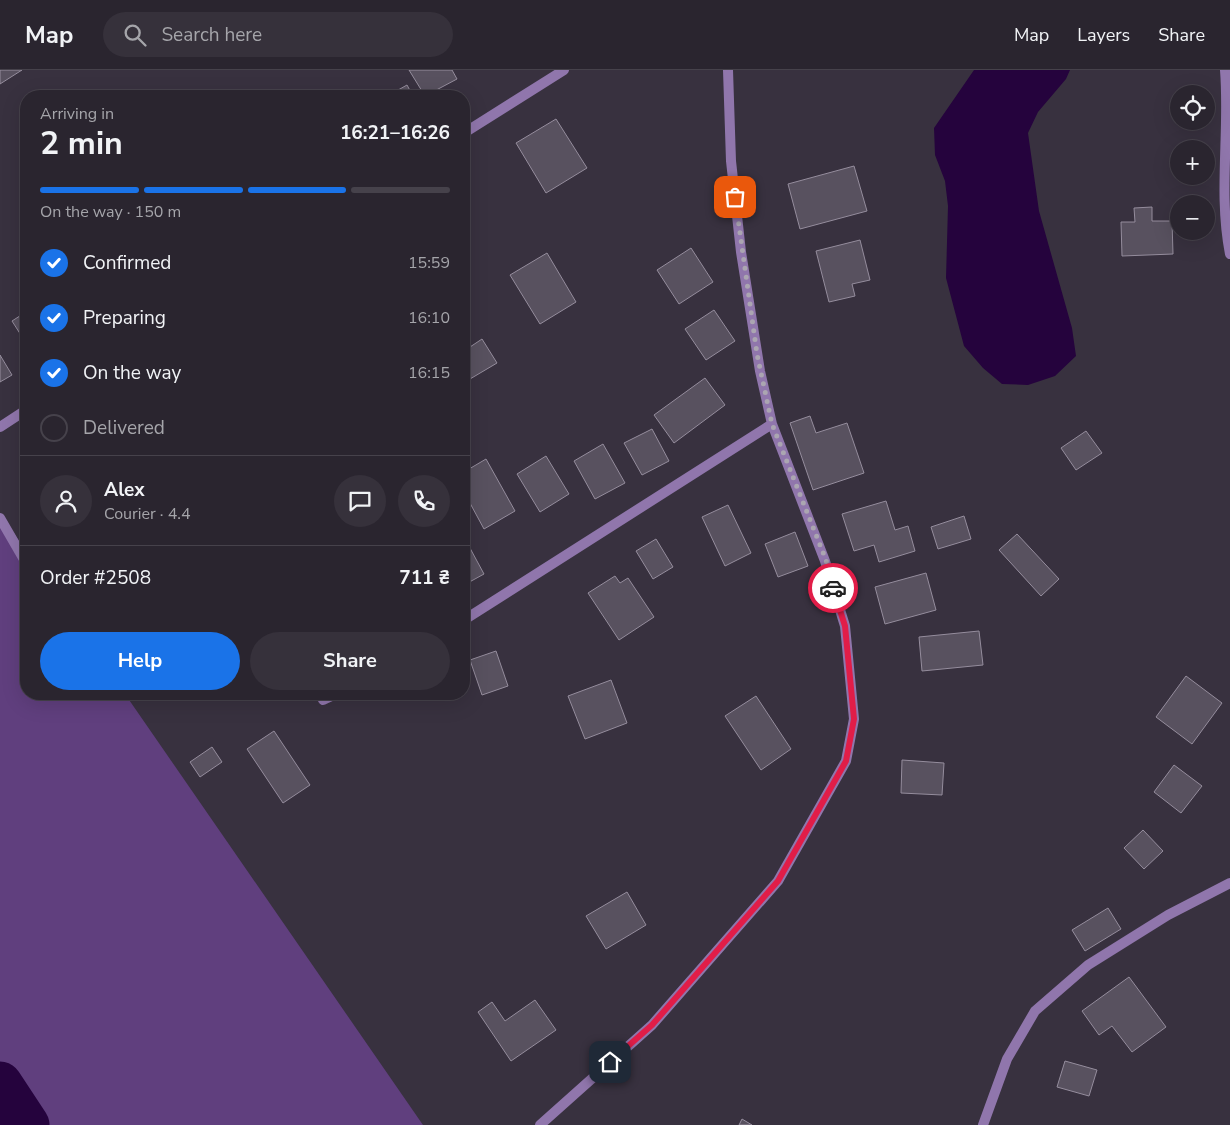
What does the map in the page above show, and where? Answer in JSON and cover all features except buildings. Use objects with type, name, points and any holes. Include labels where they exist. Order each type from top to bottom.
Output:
[{"type":"street","points":[[470,129],[564,70]]},
{"type":"street","points":[[540,1125],[652,1025],[778,881],[846,761],[854,719],[845,626],[826,560],[772,424],[760,371],[741,252],[731,161],[728,70]]},
{"type":"street","points":[[1225,70],[1229,100],[1223,185],[1230,254]]},
{"type":"street","points":[[0,427],[20,414]]},
{"type":"street","points":[[470,616],[772,424]]},
{"type":"street","points":[[0,518],[20,553]]},
{"type":"street","points":[[983,1125],[1007,1059],[1035,1011],[1088,965],[1168,915],[1230,884]]},
{"type":"shaded area","points":[[974,70],[1070,70],[1066,79],[1038,112],[1028,133],[1039,211],[1072,328],[1076,356],[1055,376],[1028,385],[1002,384],[983,368],[964,346],[946,278],[948,206],[945,181],[935,155],[934,128]]},
{"type":"shaded area","points":[[0,513],[20,542],[20,700],[129,700],[423,1125],[0,1125]]},
{"type":"waterway","points":[[0,1084],[27,1125]]},
{"type":"way so far","points":[[735,197],[741,252],[757,354],[772,424],[826,560],[833,588]]},
{"type":"route","points":[[610,1062],[652,1025],[778,881],[846,761],[854,719],[845,626],[833,588]]}]
